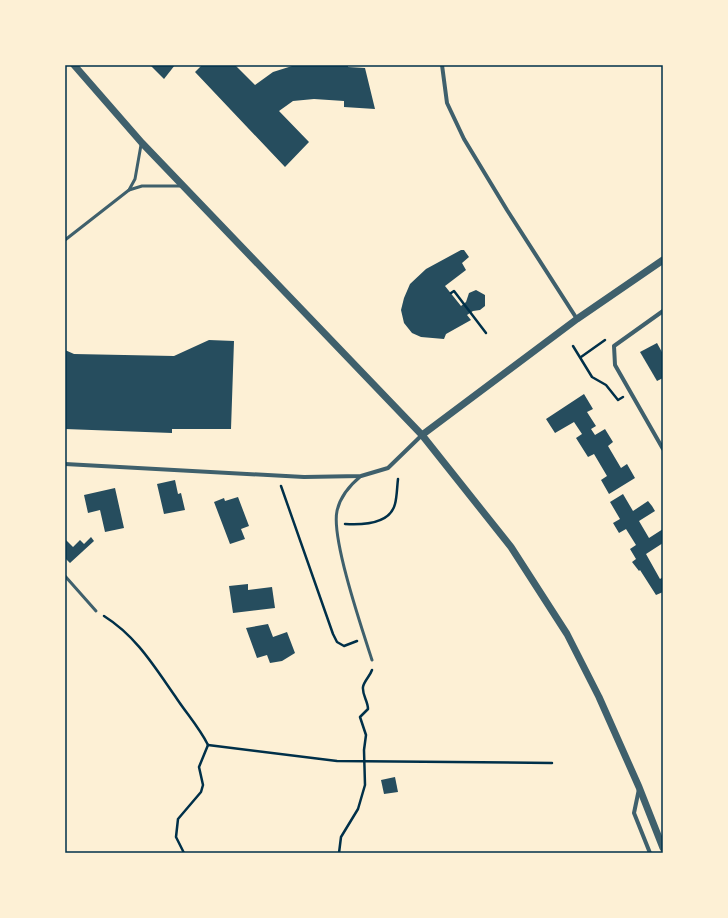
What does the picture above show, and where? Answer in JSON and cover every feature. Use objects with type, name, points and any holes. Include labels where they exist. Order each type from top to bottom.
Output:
[{"type":"street","points":[[74,65],[142,143],[422,435],[511,547],[559,622],[599,697],[639,787],[663,848]]},
{"type":"street","points":[[442,65],[447,103],[464,139],[507,210],[577,319]]},
{"type":"street","points":[[65,464],[277,475],[361,476],[388,468],[422,435],[577,319],[663,260]]},
{"type":"street","points":[[663,311],[614,346],[615,365],[663,449]]},
{"type":"street","points":[[639,787],[634,813],[650,853]]},
{"type":"lane","points":[[129,190],[135,179],[142,143]]},
{"type":"lane","points":[[65,240],[129,190],[142,186],[183,186]]},
{"type":"lane","points":[[361,476],[347,490],[339,502],[336,522],[343,559],[372,660]]},
{"type":"lane","points":[[65,576],[96,611]]},
{"type":"path","points":[[451,293],[454,291],[486,333]]},
{"type":"path","points":[[581,357],[608,338],[614,346]]},
{"type":"path","points":[[573,346],[592,377],[606,385],[618,400],[630,393]]},
{"type":"path","points":[[277,475],[337,642],[344,646],[365,638]]},
{"type":"path","points":[[336,522],[363,524],[388,516],[395,505],[398,479]]},
{"type":"path","points":[[96,611],[119,625],[141,647],[199,728],[208,745]]},
{"type":"path","points":[[339,853],[341,837],[358,809],[365,785],[366,761],[364,750],[366,735],[360,717],[368,709],[363,693],[363,685],[370,676],[372,667]]},
{"type":"path","points":[[208,745],[337,761],[552,763]]},
{"type":"path","points":[[184,853],[176,838],[178,819],[201,792],[203,785],[198,767],[208,745]]},
{"type":"building","points":[[150,65],[175,65],[164,79]]},
{"type":"building","points":[[202,65],[235,65],[255,85],[273,72],[292,66],[348,65],[348,67],[365,68],[375,109],[344,107],[344,101],[314,99],[293,101],[279,111],[309,142],[285,167],[195,72]]},
{"type":"building","points":[[461,250],[464,250],[469,257],[462,263],[466,270],[445,286],[461,306],[466,302],[469,293],[476,290],[485,295],[485,306],[480,310],[473,311],[467,315],[471,320],[446,334],[444,339],[421,337],[412,333],[404,323],[401,310],[410,284],[426,269]]},
{"type":"building","points":[[209,340],[234,341],[231,429],[172,429],[172,433],[65,429],[65,350],[74,354],[174,356]]},
{"type":"building","points":[[657,343],[663,354],[663,378],[657,381],[640,352]]},
{"type":"building","points":[[584,394],[593,409],[587,412],[596,426],[591,429],[595,435],[605,429],[613,442],[608,446],[621,468],[627,464],[635,478],[609,494],[601,480],[607,476],[594,454],[588,457],[576,438],[582,434],[574,422],[555,433],[546,419]]},
{"type":"building","points":[[175,480],[178,494],[181,493],[185,510],[164,514],[157,484]]},
{"type":"building","points":[[115,488],[124,528],[105,532],[100,510],[88,513],[84,495]]},
{"type":"building","points":[[623,494],[633,511],[648,501],[655,511],[639,521],[649,538],[663,529],[663,543],[646,554],[660,579],[663,577],[663,592],[656,595],[640,570],[639,571],[632,562],[636,559],[630,549],[636,545],[626,529],[619,533],[613,523],[620,519],[610,502]]},
{"type":"building","points":[[238,497],[249,526],[241,529],[245,539],[230,544],[214,502],[224,498],[225,501]]},
{"type":"building","points":[[91,537],[94,541],[70,563],[65,558],[65,539],[73,547],[80,540],[84,544]]},
{"type":"building","points":[[248,584],[248,590],[272,587],[275,608],[233,613],[229,586]]},
{"type":"building","points":[[268,624],[273,637],[287,632],[295,653],[282,661],[270,663],[267,655],[257,658],[246,628]]},
{"type":"building","points":[[395,777],[398,792],[384,794],[381,780]]}]
